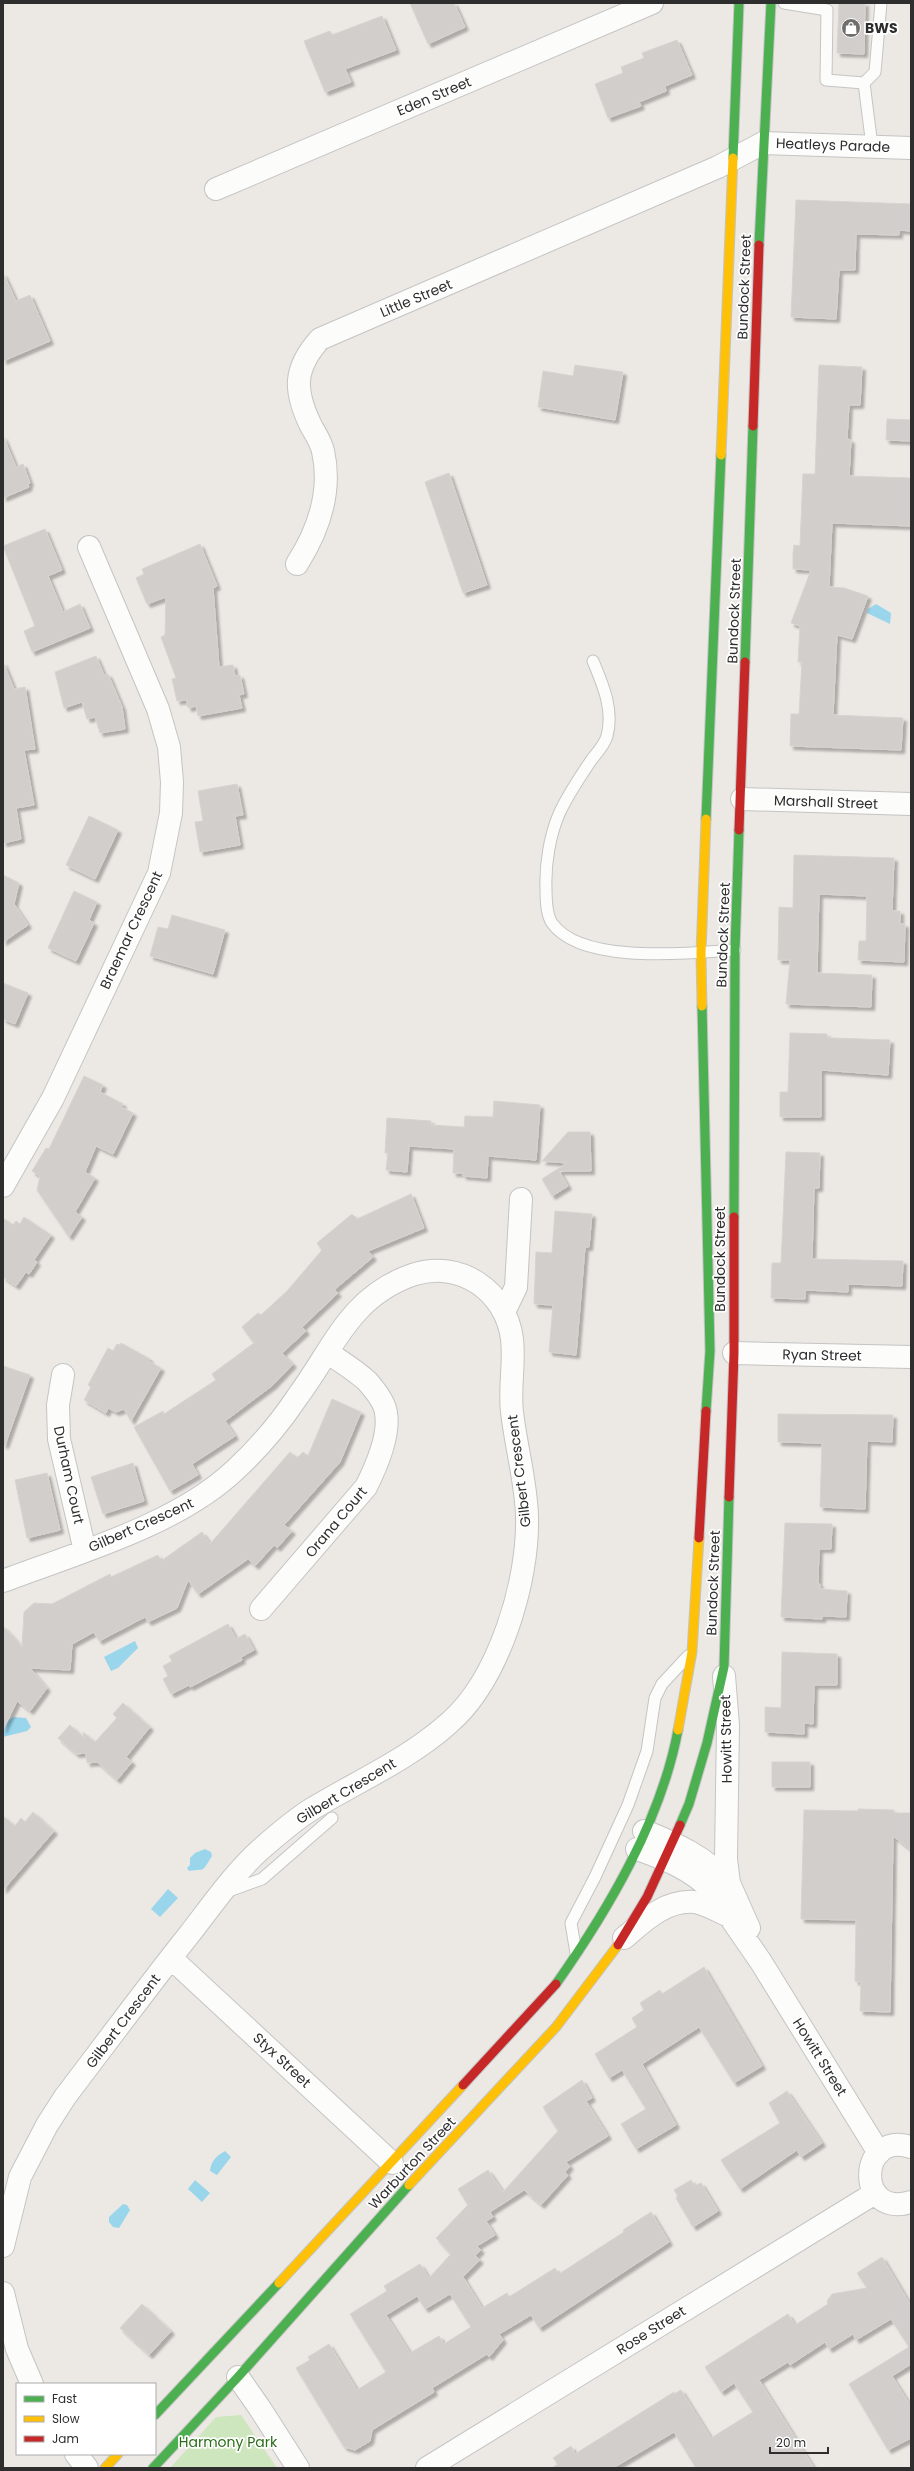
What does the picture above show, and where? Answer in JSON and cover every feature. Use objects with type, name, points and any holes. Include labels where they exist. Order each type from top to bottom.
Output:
[{"type":"main road","name":"Bundock Street","points":[[640,1840],[661,1792],[676,1740],[692,1652],[710,1351],[701,952],[734,158],[739,3]]},
{"type":"main road","name":"Bundock Street","points":[[670,1851],[700,1771],[724,1667],[734,1353],[735,950],[742,799],[763,143],[771,3]]},
{"type":"main road","name":"Warburton Street","points":[[156,2414],[392,2163],[556,1984],[576,1956],[608,1905],[640,1840]]},
{"type":"main road","name":"Warburton Street","points":[[153,2468],[238,2378],[404,2190],[556,2027],[623,1939],[670,1851]]},
{"type":"main road","points":[[105,2468],[117,2455]]},
{"type":"street","name":"Eden Street","points":[[216,189],[652,3]]},
{"type":"street","name":"Heatleys Parade","points":[[734,158],[763,143],[911,148]]},
{"type":"street","name":"Little Street","points":[[297,564],[310,544],[323,502],[325,479],[322,450],[304,411],[298,388],[299,368],[307,353],[320,339],[718,167],[734,158]]},
{"type":"street","name":"Braemar Crescent","points":[[3,1186],[53,1098],[158,873],[171,813],[172,782],[169,747],[158,709],[89,547]]},
{"type":"street","name":"Marshall Street","points":[[742,799],[911,804]]},
{"type":"street","points":[[505,1310],[516,1287],[521,1199]]},
{"type":"street","name":"Gilbert Crescent","points":[[3,1581],[85,1550],[172,1514],[208,1494],[234,1472],[280,1422],[357,1309],[383,1289],[415,1274],[450,1271],[480,1283],[505,1310],[513,1341],[512,1409],[527,1512],[527,1548],[521,1581],[511,1614],[486,1677],[467,1706],[449,1724],[381,1770],[308,1811],[257,1853],[171,1958],[65,2097],[47,2125],[20,2177],[3,2246]]},
{"type":"street","name":"Orana Court","points":[[261,1609],[366,1487],[378,1463],[385,1435],[386,1412],[378,1394],[366,1381],[327,1352]]},
{"type":"street","name":"Ryan Street","points":[[734,1353],[911,1357]]},
{"type":"street","name":"Durham Court","points":[[63,1375],[58,1405],[59,1439],[85,1550]]},
{"type":"street","name":"Howitt Street","points":[[724,1667],[728,1726],[726,1859],[729,1883],[761,1962]]},
{"type":"street","name":"Howitt Street","points":[[640,1840],[715,1867],[729,1883]]},
{"type":"street","name":"Howitt Street","points":[[670,1851],[703,1881],[761,1962],[879,2153]]},
{"type":"street","points":[[623,1939],[642,1922],[670,1905],[694,1902],[729,1916]]},
{"type":"street","name":"Styx Street","points":[[171,1958],[392,2163]]},
{"type":"street","points":[[911,2147],[895,2145],[879,2153],[873,2160],[869,2172],[871,2185],[875,2193],[882,2200],[892,2204],[902,2205],[911,2202]]},
{"type":"street","name":"Rose Street","points":[[427,2468],[875,2193]]},
{"type":"street","points":[[3,2293],[17,2349],[32,2383]]},
{"type":"street","points":[[238,2378],[260,2407],[298,2468]]},
{"type":"street","points":[[77,2455],[87,2468]]},
{"type":"lane","points":[[784,3],[827,6],[826,80],[864,83],[875,72],[881,3]]},
{"type":"lane","points":[[864,83],[872,146]]},
{"type":"lane","points":[[593,661],[605,692],[610,720],[607,738],[571,790],[559,815],[545,875],[547,905],[551,922],[562,934],[585,944],[637,955],[735,950]]},
{"type":"lane","points":[[576,1956],[571,1923],[595,1877],[628,1805],[647,1751],[655,1698],[662,1684],[692,1652]]},
{"type":"lane","points":[[224,1892],[262,1879],[332,1818]]},
{"type":"green space","name":"Harmony Park","points":[[241,2415],[277,2468],[170,2468],[216,2417]]},
{"type":"water","points":[[876,604],[891,613],[890,624],[867,613],[868,609]]},
{"type":"water","points":[[135,1641],[138,1648],[118,1668],[111,1671],[104,1657]]},
{"type":"water","points":[[14,1717],[26,1718],[31,1727],[27,1731],[3,1737],[5,1725]]},
{"type":"water","points":[[205,1849],[211,1852],[212,1856],[206,1866],[203,1869],[189,1871],[187,1868],[190,1865],[190,1858],[195,1853]]},
{"type":"water","points":[[168,1889],[178,1898],[160,1917],[151,1909]]},
{"type":"water","points":[[225,2151],[231,2157],[217,2175],[210,2171],[212,2164],[217,2157]]},
{"type":"water","points":[[195,2180],[210,2193],[202,2202],[188,2189]]},
{"type":"water","points":[[123,2204],[127,2205],[130,2210],[119,2228],[113,2227],[109,2222],[109,2217]]},
{"type":"building","points":[[410,3],[454,3],[465,27],[428,44]]},
{"type":"building","name":"BWS","points":[[839,3],[865,3],[864,54],[837,53]]},
{"type":"building","points":[[382,16],[396,50],[345,69],[351,82],[325,92],[304,41],[330,31],[332,35]]},
{"type":"building","points":[[677,40],[692,75],[665,86],[666,91],[639,102],[641,106],[608,118],[595,84],[623,73],[621,67],[644,58],[642,53]]},
{"type":"building","points":[[796,200],[911,204],[911,231],[899,230],[899,235],[856,234],[855,270],[839,270],[836,319],[791,317]]},
{"type":"building","points":[[3,273],[16,301],[30,295],[50,341],[3,361]]},
{"type":"building","points":[[575,365],[623,372],[615,420],[538,407],[543,371],[573,376]]},
{"type":"building","points":[[819,365],[862,367],[860,405],[849,405],[847,439],[851,440],[849,476],[911,478],[911,526],[832,523],[829,587],[844,588],[868,596],[852,639],[837,635],[833,715],[903,718],[901,750],[790,746],[791,714],[799,714],[802,662],[798,662],[800,626],[791,623],[811,570],[793,569],[793,553],[794,545],[800,546],[803,474],[815,474]]},
{"type":"building","points":[[887,419],[911,420],[911,441],[886,440]]},
{"type":"building","points":[[3,436],[16,467],[23,464],[30,483],[28,484],[29,487],[3,498]]},
{"type":"building","points":[[449,473],[487,585],[463,593],[425,482]]},
{"type":"building","points":[[45,529],[62,570],[48,576],[63,612],[80,604],[90,628],[32,652],[24,631],[35,626],[3,546]]},
{"type":"building","points":[[200,544],[217,586],[213,588],[219,667],[233,665],[235,676],[240,675],[244,694],[239,695],[242,708],[198,716],[196,706],[188,708],[187,700],[177,701],[172,679],[176,678],[161,637],[165,635],[166,597],[147,604],[136,578],[144,574],[142,569]]},
{"type":"building","points":[[96,656],[104,675],[108,674],[122,707],[125,729],[100,733],[95,717],[87,719],[82,702],[64,708],[55,672]]},
{"type":"building","points":[[3,662],[14,689],[25,687],[35,749],[24,750],[34,805],[16,808],[21,839],[3,843]]},
{"type":"building","points":[[237,784],[243,815],[235,816],[240,845],[200,852],[195,822],[203,821],[198,791]]},
{"type":"building","points":[[89,816],[118,830],[95,879],[66,865]]},
{"type":"building","points":[[794,855],[894,858],[892,911],[900,911],[900,924],[905,924],[904,962],[858,960],[859,941],[866,941],[867,896],[819,894],[817,973],[872,975],[871,1007],[786,1004],[790,960],[778,960],[779,907],[793,908]]},
{"type":"building","points":[[3,875],[19,883],[14,904],[28,925],[3,942]]},
{"type":"building","points":[[74,891],[97,902],[89,920],[94,923],[76,961],[48,948]]},
{"type":"building","points":[[172,915],[225,930],[213,974],[150,956],[158,927],[168,929]]},
{"type":"building","points":[[3,983],[28,993],[15,1024],[3,1019]]},
{"type":"building","points":[[790,1033],[827,1034],[827,1038],[890,1040],[888,1075],[821,1070],[821,1117],[780,1117],[780,1092],[788,1092]]},
{"type":"building","points":[[84,1076],[103,1085],[100,1092],[123,1104],[121,1107],[133,1113],[113,1154],[96,1146],[85,1172],[95,1178],[75,1212],[82,1217],[69,1237],[37,1190],[40,1176],[32,1171],[46,1148],[49,1149]]},
{"type":"building","points":[[494,1101],[540,1105],[536,1160],[488,1156],[487,1178],[463,1176],[463,1173],[453,1173],[454,1149],[409,1146],[407,1172],[386,1170],[388,1153],[385,1153],[387,1118],[431,1121],[431,1125],[464,1127],[465,1116],[493,1117]]},
{"type":"building","points":[[568,1132],[590,1132],[591,1171],[559,1171],[568,1186],[552,1196],[542,1179],[567,1163],[542,1161]]},
{"type":"building","points":[[786,1152],[820,1153],[819,1188],[814,1188],[812,1259],[903,1261],[902,1286],[848,1284],[848,1292],[805,1290],[805,1299],[771,1298],[772,1263],[781,1263]]},
{"type":"building","points":[[411,1194],[424,1228],[368,1251],[373,1257],[334,1290],[338,1293],[302,1327],[306,1331],[282,1353],[293,1364],[273,1385],[225,1421],[235,1436],[192,1464],[198,1475],[170,1491],[134,1427],[163,1411],[164,1414],[216,1380],[212,1374],[254,1343],[242,1327],[258,1313],[261,1315],[288,1290],[322,1250],[317,1243],[352,1214],[357,1219]]},
{"type":"building","points":[[555,1211],[592,1214],[589,1247],[585,1247],[576,1355],[549,1352],[553,1305],[534,1304],[536,1252],[552,1253]]},
{"type":"building","points":[[24,1217],[51,1235],[34,1260],[37,1262],[29,1274],[26,1272],[16,1286],[3,1277],[3,1218],[13,1225],[16,1221],[20,1224]]},
{"type":"building","points":[[121,1343],[150,1359],[148,1361],[161,1368],[131,1421],[124,1409],[116,1412],[108,1408],[106,1413],[84,1400],[91,1387],[88,1385],[108,1348],[113,1351],[117,1344],[120,1345]]},
{"type":"building","points":[[3,1366],[30,1375],[5,1445],[3,1445]]},
{"type":"building","points":[[332,1399],[361,1412],[340,1462],[284,1525],[292,1531],[277,1548],[274,1545],[255,1566],[248,1559],[198,1594],[188,1580],[177,1608],[148,1622],[145,1617],[99,1641],[94,1632],[72,1644],[70,1670],[30,1668],[47,1688],[30,1711],[17,1701],[3,1730],[3,1626],[22,1647],[24,1612],[34,1603],[52,1604],[110,1574],[111,1577],[158,1555],[161,1561],[202,1532],[210,1544],[290,1452],[297,1458],[303,1452],[308,1456]]},
{"type":"building","points":[[778,1414],[893,1415],[892,1442],[867,1441],[865,1509],[820,1507],[822,1443],[778,1442]]},
{"type":"building","points":[[133,1463],[144,1501],[103,1514],[91,1477]]},
{"type":"building","points":[[47,1473],[60,1530],[27,1538],[15,1480]]},
{"type":"building","points":[[785,1523],[832,1524],[831,1549],[819,1549],[818,1584],[820,1584],[820,1589],[847,1591],[846,1617],[823,1616],[822,1619],[781,1617]]},
{"type":"building","points":[[228,1624],[236,1639],[245,1634],[254,1650],[241,1657],[242,1660],[190,1687],[189,1685],[171,1694],[163,1679],[168,1676],[163,1666],[172,1661],[169,1656]]},
{"type":"building","points":[[782,1652],[837,1654],[837,1685],[814,1685],[813,1724],[804,1723],[804,1734],[765,1732],[765,1707],[781,1708]]},
{"type":"building","points":[[123,1703],[150,1727],[126,1757],[132,1762],[117,1780],[97,1762],[87,1763],[86,1753],[76,1754],[58,1738],[70,1725],[84,1738],[83,1732],[95,1742],[117,1718],[113,1714]]},
{"type":"building","points":[[772,1762],[810,1762],[810,1787],[772,1787]]},
{"type":"building","points":[[858,1809],[894,1810],[894,1813],[911,1813],[911,1850],[893,1836],[890,2012],[860,2011],[861,1982],[855,1981],[856,1920],[801,1919],[804,1810],[858,1811]]},
{"type":"building","points":[[33,1812],[54,1831],[3,1890],[3,1816],[15,1826],[21,1818],[25,1822]]},
{"type":"building","points":[[704,1967],[762,2066],[734,2083],[699,2027],[642,2064],[676,2125],[636,2149],[621,2124],[646,2109],[622,2070],[609,2078],[595,2054],[637,2027],[632,2018],[644,2010],[640,2003],[660,1990],[662,1994]]},
{"type":"building","points":[[582,2080],[592,2098],[586,2101],[608,2136],[566,2162],[570,2166],[565,2172],[568,2175],[541,2205],[524,2190],[490,2212],[493,2217],[486,2221],[495,2235],[477,2246],[481,2250],[475,2256],[480,2260],[463,2277],[482,2308],[507,2293],[509,2297],[555,2268],[559,2274],[624,2232],[623,2230],[651,2212],[669,2242],[539,2328],[531,2315],[499,2334],[503,2340],[489,2357],[487,2354],[432,2388],[434,2392],[372,2430],[370,2441],[355,2450],[344,2447],[296,2368],[310,2360],[308,2357],[329,2344],[357,2390],[386,2372],[350,2314],[387,2291],[384,2286],[420,2264],[429,2278],[451,2254],[436,2238],[468,2205],[458,2189],[488,2170],[503,2192],[558,2131],[543,2107]],"holes":[[[450,2294],[471,2327],[444,2344],[439,2336],[410,2353],[386,2315],[417,2296],[425,2309]]]},
{"type":"building","points":[[787,2091],[822,2143],[801,2157],[797,2150],[740,2189],[721,2160],[780,2123],[769,2103]]},
{"type":"building","points":[[691,2180],[694,2186],[701,2183],[718,2211],[693,2227],[676,2198],[678,2196],[674,2190]]},
{"type":"building","points":[[882,2257],[911,2306],[911,2364],[892,2376],[911,2407],[911,2438],[888,2450],[849,2384],[909,2347],[891,2319],[856,2340],[853,2334],[829,2349],[825,2342],[790,2365],[788,2362],[759,2380],[814,2468],[696,2468],[674,2432],[613,2468],[552,2468],[558,2464],[553,2458],[571,2446],[575,2454],[674,2392],[674,2394],[681,2390],[711,2438],[753,2412],[734,2383],[721,2392],[705,2367],[788,2314],[795,2325],[828,2304],[827,2301],[832,2294],[867,2288],[857,2273]]},
{"type":"building","points":[[142,2304],[171,2331],[149,2355],[120,2328]]},
{"type":"traffic: fast","points":[[733,158],[739,3]]},
{"type":"traffic: fast","points":[[759,245],[771,3]]},
{"type":"traffic: fast","points":[[745,662],[753,426]]},
{"type":"traffic: fast","points":[[706,819],[721,455]]},
{"type":"traffic: fast","points":[[734,1217],[735,950],[739,830]]},
{"type":"traffic: fast","points":[[702,1006],[710,1351],[706,1411]]},
{"type":"traffic: fast","points":[[680,1825],[689,1804],[707,1743],[724,1667],[729,1497]]},
{"type":"traffic: fast","points":[[556,1984],[595,1926],[646,1831],[670,1764],[678,1730]]},
{"type":"traffic: fast","points":[[153,2468],[238,2377],[409,2185]]},
{"type":"traffic: fast","points":[[156,2414],[279,2283]]},
{"type":"traffic: slow","points":[[721,455],[733,158]]},
{"type":"traffic: slow","points":[[702,1006],[701,953],[706,819]]},
{"type":"traffic: slow","points":[[678,1730],[692,1652],[699,1538]]},
{"type":"traffic: slow","points":[[409,2185],[556,2027],[618,1945]]},
{"type":"traffic: slow","points":[[279,2283],[463,2085]]},
{"type":"traffic: slow","points":[[105,2468],[117,2455]]},
{"type":"traffic: jam","points":[[753,426],[759,245]]},
{"type":"traffic: jam","points":[[739,830],[745,662]]},
{"type":"traffic: jam","points":[[729,1497],[734,1353],[734,1217]]},
{"type":"traffic: jam","points":[[699,1538],[706,1411]]},
{"type":"traffic: jam","points":[[618,1945],[647,1897],[680,1825]]},
{"type":"traffic: jam","points":[[463,2085],[556,1984]]},
{"type":"place","name":"BWS","points":[[851,28]]}]
